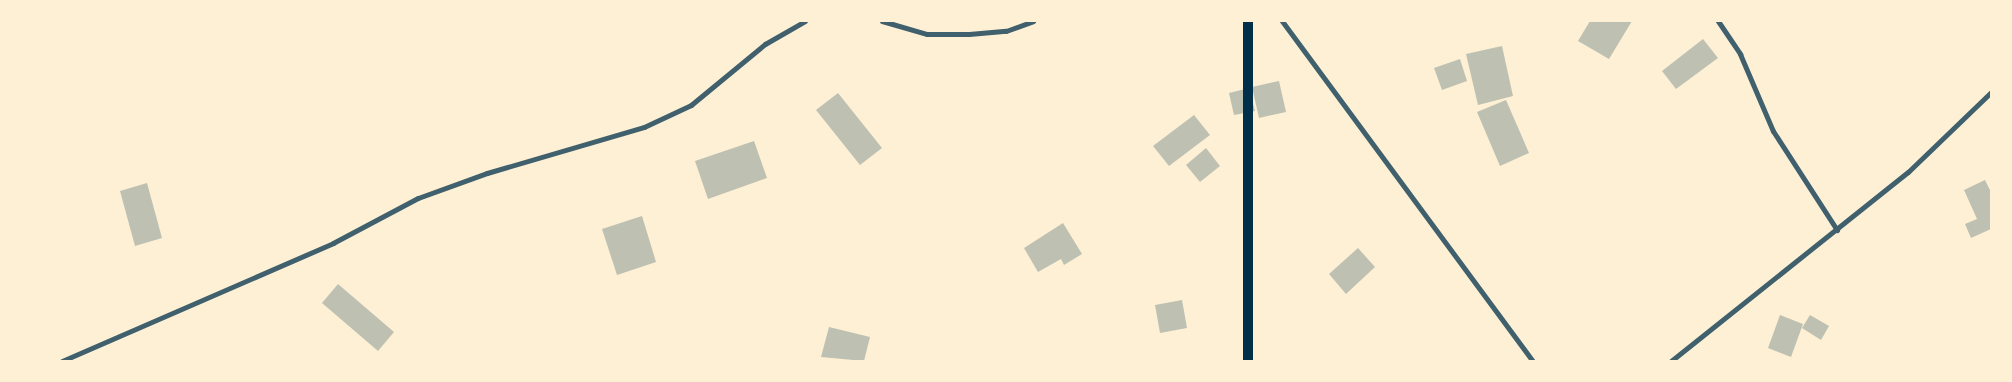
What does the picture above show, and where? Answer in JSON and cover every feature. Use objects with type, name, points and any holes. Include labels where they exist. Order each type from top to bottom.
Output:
[{"type":"main road","points":[[1248,21],[1248,361]]},
{"type":"street","points":[[62,361],[333,243],[418,198],[487,173],[644,127],[691,105],[765,44],[805,21]]},
{"type":"street","points":[[882,21],[927,34],[969,34],[1006,30],[1033,21]]},
{"type":"street","points":[[1282,21],[1533,361]]},
{"type":"street","points":[[1718,21],[1740,54],[1773,131],[1837,230]]},
{"type":"street","points":[[1671,361],[1837,230],[1950,134],[1991,92]]},
{"type":"building","points":[[1590,21],[1632,21],[1609,59],[1578,41]]},
{"type":"building","points":[[1703,39],[1718,58],[1676,89],[1662,71]]},
{"type":"building","points":[[1502,46],[1513,96],[1478,105],[1466,54]]},
{"type":"building","points":[[1460,59],[1467,81],[1442,90],[1434,68]]},
{"type":"building","points":[[1279,81],[1286,112],[1259,118],[1252,87]]},
{"type":"building","points":[[1249,88],[1255,111],[1234,115],[1229,93]]},
{"type":"building","points":[[838,93],[882,148],[860,165],[816,110]]},
{"type":"building","points":[[1506,100],[1529,153],[1500,166],[1477,112]]},
{"type":"building","points":[[1194,115],[1210,135],[1169,166],[1153,146]]},
{"type":"building","points":[[754,141],[767,178],[708,199],[695,161]]},
{"type":"building","points":[[1206,148],[1220,166],[1200,182],[1186,165]]},
{"type":"building","points":[[1985,180],[1991,192],[1991,229],[1971,238],[1965,224],[1977,219],[1964,190]]},
{"type":"building","points":[[147,183],[162,238],[135,246],[120,191]]},
{"type":"building","points":[[642,216],[656,262],[617,275],[602,229]]},
{"type":"building","points":[[1063,223],[1082,254],[1064,265],[1061,259],[1038,272],[1024,248]]},
{"type":"building","points":[[1358,248],[1375,267],[1346,294],[1329,274]]},
{"type":"building","points":[[338,284],[394,332],[378,351],[322,303]]},
{"type":"building","points":[[1182,300],[1187,328],[1160,333],[1155,305]]},
{"type":"building","points":[[1780,315],[1803,324],[1791,357],[1768,348]]},
{"type":"building","points":[[1810,315],[1829,326],[1821,340],[1802,328]]},
{"type":"building","points":[[829,327],[870,337],[864,361],[821,357]]}]
